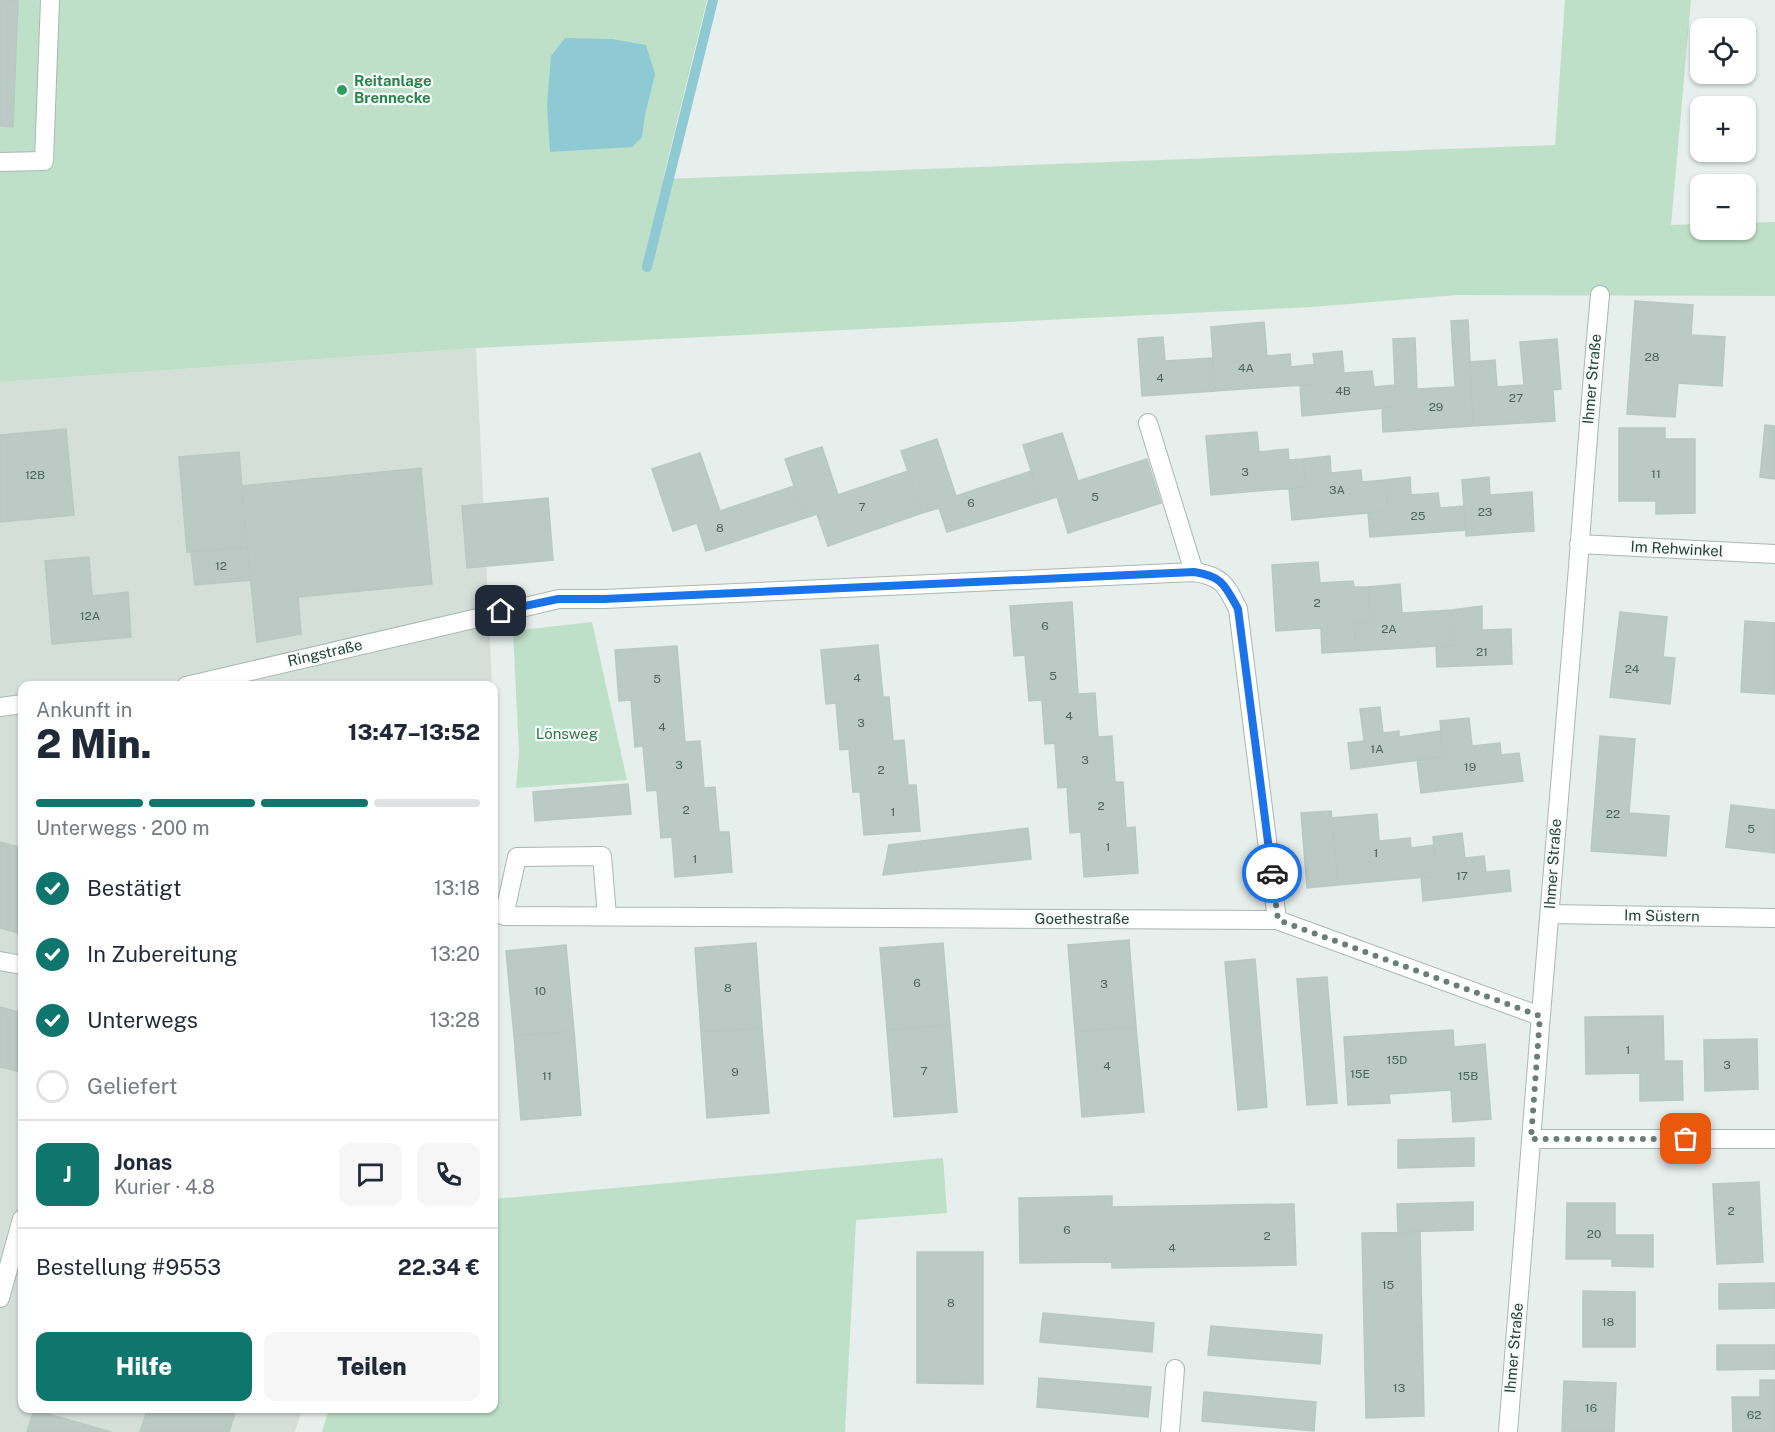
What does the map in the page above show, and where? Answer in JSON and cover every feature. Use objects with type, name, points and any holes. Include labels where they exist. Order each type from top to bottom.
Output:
[{"type":"street","points":[[0,162],[45,161],[50,0]]},
{"type":"street","name":"Ihmer Straße","points":[[1508,1432],[1600,295]]},
{"type":"street","points":[[1148,423],[1194,572],[1210,574],[1225,584],[1238,609],[1278,920]]},
{"type":"street","name":"Im Rehwinkel","points":[[1579,544],[1775,554]]},
{"type":"street","name":"Ringstraße","points":[[207,681],[558,599],[604,599],[1194,572]]},
{"type":"street","points":[[0,707],[18,705]]},
{"type":"street","name":"Goethestraße","points":[[607,916],[602,856],[517,857],[504,916],[1278,920],[1540,1016]]},
{"type":"street","name":"Im Süstern","points":[[1550,914],[1775,918]]},
{"type":"street","points":[[0,961],[18,964]]},
{"type":"street","points":[[1531,1139],[1775,1140]]},
{"type":"street","points":[[0,1298],[18,1233]]},
{"type":"street","points":[[1170,1432],[1175,1370]]},
{"type":"shaded area","points":[[476,348],[492,681],[18,681],[18,1413],[301,1413],[295,1432],[0,1432],[0,382]]},
{"type":"green space","points":[[0,0],[707,0],[663,179],[1555,145],[1565,0],[1691,0],[1671,225],[1690,224],[1690,240],[1756,240],[1756,223],[1775,222],[1775,296],[1458,295],[1312,307],[476,348],[0,382]]},
{"type":"green space","name":"Lönsweg","points":[[592,622],[627,780],[516,788],[519,753],[513,631]]},
{"type":"green space","points":[[943,1158],[947,1213],[856,1220],[845,1432],[322,1432],[328,1413],[498,1413],[498,1199]]},
{"type":"water","points":[[565,38],[612,39],[646,45],[655,74],[642,137],[632,147],[550,152],[547,105],[551,56]]},
{"type":"building","points":[[0,0],[18,0],[13,127],[0,126]]},
{"type":"building","points":[[1635,301],[1693,305],[1691,335],[1725,337],[1722,386],[1678,383],[1675,417],[1627,414]]},
{"type":"building","points":[[1468,320],[1473,426],[1383,432],[1382,408],[1396,407],[1393,339],[1415,338],[1417,389],[1455,387],[1451,321]]},
{"type":"building","points":[[1264,322],[1267,356],[1290,354],[1291,367],[1315,364],[1317,384],[1215,391],[1211,327]]},
{"type":"building","points":[[1163,337],[1165,361],[1213,358],[1215,391],[1142,396],[1138,339]]},
{"type":"building","points":[[1557,339],[1561,389],[1553,390],[1555,421],[1473,426],[1470,362],[1495,360],[1497,387],[1524,385],[1520,342]]},
{"type":"building","points":[[1342,351],[1344,373],[1372,371],[1374,387],[1394,385],[1396,407],[1302,416],[1300,385],[1317,384],[1313,354]]},
{"type":"building","points":[[1765,425],[1775,426],[1775,479],[1760,477]]},
{"type":"building","points":[[1619,428],[1665,428],[1665,439],[1695,439],[1695,513],[1656,514],[1656,501],[1619,501]]},
{"type":"building","points":[[66,429],[74,515],[0,522],[0,435]]},
{"type":"building","points":[[1257,432],[1259,452],[1288,449],[1289,460],[1303,459],[1306,487],[1211,495],[1206,436]]},
{"type":"building","points":[[1062,433],[1078,481],[1147,459],[1161,503],[1068,533],[1057,497],[1041,502],[1023,445]]},
{"type":"building","points":[[937,439],[956,496],[1031,471],[1041,502],[947,532],[939,508],[922,513],[901,451]]},
{"type":"building","points":[[822,447],[838,495],[908,471],[922,513],[828,546],[817,514],[805,518],[785,459]]},
{"type":"building","points":[[239,452],[247,547],[187,552],[179,457]]},
{"type":"building","points":[[700,453],[720,511],[794,486],[805,518],[706,551],[697,523],[673,531],[652,469]]},
{"type":"building","points":[[1330,456],[1331,473],[1361,470],[1362,482],[1385,480],[1388,511],[1292,520],[1289,489],[1306,487],[1303,459]]},
{"type":"building","points":[[421,468],[432,584],[298,597],[301,634],[257,642],[241,486]]},
{"type":"building","points":[[1410,477],[1411,495],[1438,493],[1440,508],[1464,506],[1466,530],[1370,537],[1368,513],[1388,511],[1385,480]]},
{"type":"building","points":[[1489,477],[1490,495],[1532,492],[1534,531],[1466,536],[1462,480]]},
{"type":"building","points":[[548,498],[553,560],[467,568],[462,506]]},
{"type":"building","points":[[247,547],[251,580],[195,585],[191,552]]},
{"type":"building","points":[[89,557],[92,596],[128,592],[131,637],[52,644],[45,561]]},
{"type":"building","points":[[1318,562],[1320,583],[1353,581],[1354,587],[1368,587],[1370,622],[1354,623],[1356,651],[1322,653],[1321,628],[1276,631],[1272,565]]},
{"type":"building","points":[[1400,584],[1402,613],[1452,610],[1455,645],[1356,651],[1354,623],[1370,622],[1368,587]]},
{"type":"building","points":[[1072,602],[1078,694],[1095,693],[1098,737],[1112,736],[1115,782],[1123,782],[1126,828],[1135,827],[1138,873],[1084,877],[1081,832],[1070,833],[1067,787],[1058,788],[1055,743],[1045,744],[1042,700],[1029,701],[1025,655],[1014,656],[1010,606]]},
{"type":"building","points":[[1482,606],[1482,630],[1511,629],[1512,664],[1437,667],[1436,647],[1455,645],[1452,610]]},
{"type":"building","points":[[1620,612],[1667,617],[1663,657],[1675,658],[1670,704],[1610,697]]},
{"type":"building","points":[[1745,621],[1775,623],[1775,694],[1741,692]]},
{"type":"building","points":[[878,645],[883,697],[889,697],[893,741],[904,740],[908,785],[916,785],[920,831],[864,835],[860,792],[853,792],[849,749],[840,750],[836,703],[826,704],[821,650]]},
{"type":"building","points":[[677,646],[685,742],[700,741],[704,788],[715,787],[719,832],[729,832],[732,872],[675,877],[672,837],[661,838],[657,790],[647,791],[643,746],[635,747],[631,700],[619,701],[615,650]]},
{"type":"building","points":[[1380,707],[1383,733],[1399,731],[1399,737],[1440,731],[1443,757],[1351,769],[1348,743],[1364,741],[1360,709]]},
{"type":"building","points":[[1469,718],[1472,746],[1500,743],[1501,755],[1519,753],[1523,781],[1421,793],[1417,760],[1443,757],[1440,721]]},
{"type":"building","points":[[1600,736],[1635,739],[1629,813],[1669,816],[1666,856],[1591,851]]},
{"type":"building","points":[[628,784],[631,814],[535,821],[533,792]]},
{"type":"building","points":[[1731,805],[1775,810],[1775,853],[1726,847]]},
{"type":"building","points":[[1331,811],[1338,885],[1307,888],[1301,813]]},
{"type":"building","points":[[1377,814],[1379,841],[1410,838],[1411,848],[1434,845],[1437,876],[1338,885],[1332,818]]},
{"type":"building","points":[[1028,828],[1031,859],[883,875],[889,845]]},
{"type":"building","points":[[1462,833],[1465,858],[1484,856],[1486,872],[1509,870],[1511,891],[1423,901],[1421,877],[1437,876],[1433,837]]},
{"type":"building","points":[[0,842],[18,847],[18,933],[0,928]]},
{"type":"building","points":[[1129,940],[1136,1027],[1075,1032],[1068,945]]},
{"type":"building","points":[[756,943],[762,1028],[701,1032],[695,948]]},
{"type":"building","points":[[943,943],[950,1025],[887,1030],[880,948]]},
{"type":"building","points":[[566,945],[574,1031],[514,1036],[506,951]]},
{"type":"building","points":[[1255,959],[1267,1107],[1238,1110],[1225,962]]},
{"type":"building","points":[[1327,977],[1337,1103],[1307,1105],[1297,979]]},
{"type":"building","points":[[0,1007],[18,1012],[18,1071],[0,1067]]},
{"type":"building","points":[[1663,1016],[1664,1061],[1682,1061],[1683,1100],[1640,1101],[1640,1073],[1586,1074],[1585,1017]]},
{"type":"building","points":[[950,1025],[957,1112],[894,1117],[887,1030]]},
{"type":"building","points":[[1136,1027],[1144,1112],[1082,1117],[1075,1032]]},
{"type":"building","points":[[762,1028],[769,1113],[707,1118],[701,1032]]},
{"type":"building","points":[[1453,1030],[1454,1047],[1485,1044],[1491,1119],[1453,1122],[1451,1090],[1389,1094],[1390,1103],[1348,1105],[1344,1037]]},
{"type":"building","points":[[574,1031],[581,1115],[521,1120],[514,1036]]},
{"type":"building","points":[[1757,1039],[1758,1089],[1705,1091],[1704,1040]]},
{"type":"building","points":[[1474,1138],[1474,1166],[1398,1168],[1398,1140]]},
{"type":"building","points":[[1759,1182],[1763,1262],[1717,1264],[1713,1184]]},
{"type":"building","points":[[1112,1196],[1112,1207],[1294,1204],[1296,1265],[1112,1268],[1112,1262],[1020,1263],[1019,1198]]},
{"type":"building","points":[[1473,1202],[1473,1230],[1398,1232],[1397,1204]]},
{"type":"building","points":[[1567,1203],[1615,1203],[1615,1235],[1653,1235],[1653,1267],[1612,1266],[1612,1259],[1566,1259]]},
{"type":"building","points":[[1420,1232],[1424,1416],[1366,1418],[1362,1233]]},
{"type":"building","points":[[917,1252],[983,1252],[983,1384],[917,1383]]},
{"type":"building","points":[[1775,1283],[1775,1308],[1719,1309],[1719,1284]]},
{"type":"building","points":[[1583,1291],[1635,1292],[1635,1347],[1583,1347]]},
{"type":"building","points":[[1043,1313],[1154,1323],[1152,1352],[1040,1342]]},
{"type":"building","points":[[1211,1326],[1322,1335],[1320,1364],[1208,1355]]},
{"type":"building","points":[[1717,1345],[1775,1345],[1775,1369],[1717,1370]]},
{"type":"building","points":[[1039,1378],[1151,1387],[1148,1417],[1037,1407]]},
{"type":"building","points":[[1760,1380],[1775,1380],[1775,1432],[1733,1432],[1732,1397],[1760,1397]]},
{"type":"building","points":[[1564,1381],[1616,1383],[1614,1432],[1562,1432]]},
{"type":"building","points":[[1204,1392],[1316,1402],[1314,1431],[1202,1421]]},
{"type":"building","points":[[33,1413],[44,1413],[111,1432],[27,1432]]},
{"type":"building","points":[[146,1413],[235,1413],[229,1432],[140,1432]]},
{"type":"waterway","points":[[647,267],[713,0]]},
{"type":"way so far","points":[[1272,873],[1278,920],[1540,1016],[1531,1139],[1686,1139]]},
{"type":"place","name":"Reitanlage Brennecke","points":[[342,90]]},
{"type":"route","points":[[501,611],[558,599],[604,599],[1194,572],[1210,574],[1225,584],[1238,609],[1272,873]]}]
